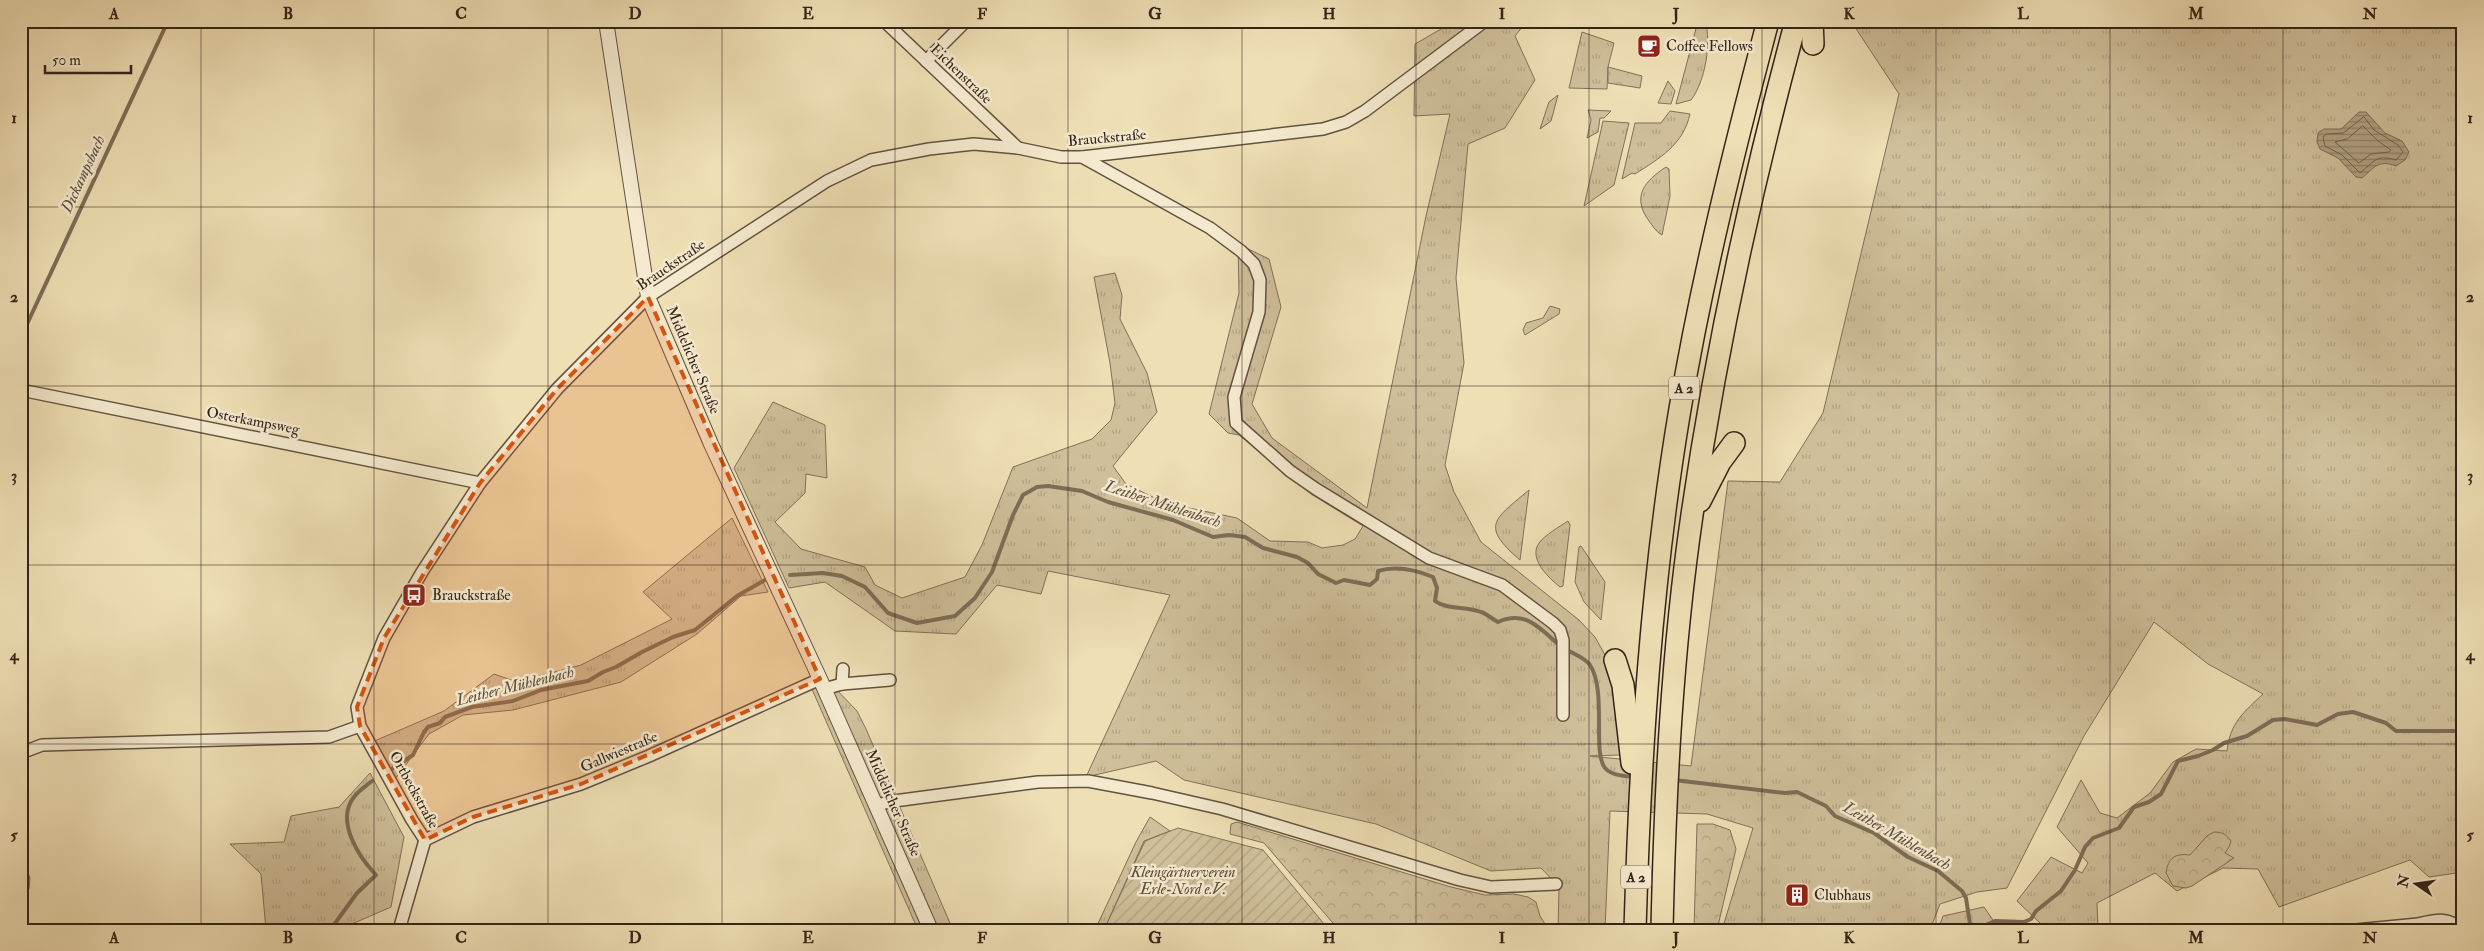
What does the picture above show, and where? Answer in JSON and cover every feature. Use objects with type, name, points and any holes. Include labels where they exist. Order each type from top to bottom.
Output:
[{"type":"highway","name":"A 2","points":[[1635,930],[1638,824],[1636,761],[1658,572],[1680,409],[1706,269],[1768,21]]},
{"type":"highway","name":"A 2","points":[[1662,930],[1664,826],[1668,762],[1678,632],[1692,516],[1733,275],[1763,142],[1796,21]]},
{"type":"highway","points":[[1812,21],[1813,44]]},
{"type":"highway","points":[[1692,516],[1720,462],[1734,442]]},
{"type":"highway","points":[[1615,660],[1623,685],[1636,761]]},
{"type":"street","name":"Middelicher Straße","points":[[606,21],[648,297],[712,444],[822,684],[931,930]]},
{"type":"street","name":"Eichenstraße","points":[[884,21],[1018,148]]},
{"type":"street","points":[[926,61],[966,21]]},
{"type":"street","name":"Brauckstraße","points":[[360,726],[357,707],[384,638],[422,572],[480,482],[557,389],[648,297],[827,181],[872,160],[929,149],[974,144],[1018,148],[1061,158],[1323,129],[1346,122],[1365,111],[1485,21]]},
{"type":"street","points":[[1082,157],[1210,228],[1241,251],[1254,264],[1260,280],[1259,312],[1234,397],[1236,423],[1290,471],[1316,489],[1429,558],[1502,585],[1553,623],[1560,630],[1562,640],[1563,716]]},
{"type":"street","name":"Osterkampsweg","points":[[21,390],[480,482]]},
{"type":"street","points":[[842,684],[843,669]]},
{"type":"street","points":[[822,684],[890,680]]},
{"type":"street","name":"Gallwiestraße","points":[[426,840],[473,817],[581,784],[822,684]]},
{"type":"street","points":[[21,753],[42,745],[329,737],[360,726]]},
{"type":"street","name":"Ortbeckstraße","points":[[360,726],[412,820],[426,840],[399,930]]},
{"type":"street","points":[[876,805],[1038,782],[1088,781],[1222,809],[1460,880],[1491,887],[1556,884]]},
{"type":"street","points":[[2356,930],[2418,927],[2441,919],[2456,924],[2461,930]]},
{"type":"highlighted area","points":[[648,297],[820,679],[581,784],[473,817],[425,840],[360,726],[357,707],[384,638],[480,483],[557,389]]},
{"type":"green space","points":[[1455,21],[1527,21],[1515,36],[1535,80],[1505,128],[1468,144],[1456,278],[1464,363],[1445,465],[1454,492],[1481,542],[1579,620],[1595,637],[1609,662],[1621,726],[1620,755],[1590,756],[1691,766],[1728,481],[1780,482],[1823,413],[1899,94],[1851,21],[2463,21],[2463,872],[2429,877],[2410,860],[2279,907],[2258,869],[2223,868],[2177,891],[2155,873],[2097,903],[2098,930],[2057,930],[2041,924],[2017,901],[2051,857],[2082,873],[2088,863],[2057,827],[2081,780],[2100,813],[2117,818],[2150,793],[2173,762],[2196,749],[2227,751],[2234,726],[2263,694],[2208,664],[2154,622],[2084,736],[2007,888],[1977,892],[1940,904],[1930,930],[1722,930],[1753,828],[1707,814],[1610,811],[1605,930],[1558,930],[1559,887],[1541,868],[1491,871],[1376,824],[1184,780],[1156,761],[1086,777],[1170,595],[1048,571],[1041,594],[997,585],[956,634],[895,631],[825,582],[789,588],[734,468],[773,402],[825,425],[827,478],[806,474],[805,493],[775,522],[801,549],[865,567],[875,585],[902,598],[965,577],[982,545],[1013,467],[1092,439],[1111,420],[1115,403],[1110,363],[1094,277],[1115,273],[1122,295],[1120,319],[1147,373],[1157,412],[1113,466],[1126,484],[1165,503],[1237,518],[1270,541],[1308,542],[1322,548],[1343,545],[1355,539],[1363,526],[1311,494],[1239,435],[1228,433],[1209,414],[1239,293],[1238,244],[1269,259],[1281,307],[1252,404],[1272,438],[1367,508],[1426,216],[1450,114],[1414,116],[1415,44]]},
{"type":"green space","points":[[1698,21],[1705,21],[1707,30],[1706,62],[1700,83],[1691,100],[1676,104]]},
{"type":"green space","points":[[1582,32],[1614,43],[1608,67],[1607,89],[1569,88]]},
{"type":"green space","points":[[1608,67],[1642,76],[1640,88],[1608,83]]},
{"type":"green space","points":[[1668,81],[1675,91],[1671,104],[1658,103]]},
{"type":"green space","points":[[1558,95],[1551,121],[1540,129],[1549,102]]},
{"type":"green space","points":[[1588,110],[1611,111],[1604,118],[1600,118],[1598,132],[1587,138],[1591,120]]},
{"type":"green space","points":[[1670,111],[1690,114],[1682,134],[1662,156],[1635,174],[1632,173],[1622,179],[1635,123],[1661,123]]},
{"type":"green space","points":[[1603,121],[1629,123],[1614,185],[1584,206]]},
{"type":"green space","points":[[1666,167],[1669,169],[1670,196],[1662,235],[1655,229],[1644,212],[1641,197],[1643,190],[1652,178]]},
{"type":"green space","points":[[1550,306],[1560,309],[1559,314],[1525,335],[1523,330],[1526,323],[1543,318]]},
{"type":"green space","points":[[1529,490],[1520,560],[1499,538],[1496,523],[1507,508]]},
{"type":"green space","points":[[732,518],[768,592],[741,596],[697,634],[621,682],[513,710],[463,715],[429,734],[392,783],[370,743],[444,711],[494,674],[517,682],[581,665],[672,619],[643,592]]},
{"type":"green space","points":[[1568,521],[1570,525],[1563,586],[1560,587],[1541,568],[1536,555],[1536,549],[1545,537]]},
{"type":"green space","points":[[1581,546],[1605,582],[1601,620],[1584,602],[1575,582],[1579,547]]},
{"type":"green space","points":[[833,686],[857,711],[866,729],[953,930],[918,930],[811,687]]},
{"type":"green space","points":[[370,773],[404,837],[391,907],[338,930],[266,930],[261,874],[230,844],[284,842],[291,816],[339,807]]},
{"type":"green space","points":[[1150,817],[1170,831],[1144,841],[1104,930],[1095,930],[1136,842]]},
{"type":"green space","points":[[1237,822],[1451,887],[1485,895],[1514,894],[1528,897],[1536,902],[1540,916],[1549,930],[1339,930],[1264,843],[1230,834],[1231,824]]},
{"type":"green space","points":[[1697,824],[1713,824],[1730,830],[1736,849],[1717,930],[1694,930]]},
{"type":"green space","name":"Kleingärtnerverein Erle-Nord e.V.","points":[[1178,828],[1263,850],[1329,930],[1104,930],[1145,841]]},
{"type":"green space","points":[[2214,832],[2224,834],[2231,841],[2225,853],[2234,858],[2192,886],[2186,888],[2173,886],[2166,873],[2171,860],[2176,856],[2190,855],[2207,836]]},
{"type":"green space","points":[[1984,907],[1999,929],[2039,926],[2049,930],[1938,930],[1943,916]]},
{"type":"water","points":[[2359,112],[2366,112],[2385,133],[2402,141],[2409,152],[2405,160],[2396,166],[2380,164],[2362,178],[2356,177],[2338,158],[2320,149],[2317,142],[2318,133],[2324,129],[2341,129]]},
{"type":"water","points":[[21,865],[25,865],[30,878],[29,889],[21,893]]},
{"type":"waterway","name":"Dickampsbach","points":[[21,337],[168,21]]},
{"type":"waterway","name":"Leither Mühlenbach","points":[[790,575],[823,573],[842,576],[865,587],[888,613],[917,623],[955,616],[975,598],[992,572],[1013,515],[1023,495],[1037,487],[1048,486],[1082,491],[1108,502],[1173,520],[1213,537],[1229,535],[1245,537],[1263,548],[1297,557],[1308,563],[1318,574],[1336,583],[1344,580],[1370,585],[1377,579],[1378,571],[1391,569],[1413,571],[1433,577],[1437,588],[1435,601],[1440,604],[1475,610],[1498,622],[1516,618],[1524,619],[1538,627],[1559,645]]},
{"type":"waterway","name":"Leither Mühlenbach","points":[[389,771],[413,755],[428,727],[440,723],[445,717],[472,707],[513,701],[541,690],[588,681],[673,637],[695,630],[737,596],[765,580]]},
{"type":"waterway","name":"Leither Mühlenbach","points":[[1567,650],[1588,663],[1595,676],[1598,690],[1601,760],[1605,768],[1615,774],[1635,777]]},
{"type":"waterway","name":"Leither Mühlenbach","points":[[1674,780],[1785,793],[1797,792],[1826,806],[1835,816],[1874,833],[1908,857],[1938,871],[1962,891],[1966,898],[1970,924],[1981,927],[1995,921],[2024,922],[2031,919],[2036,911],[2061,891],[2075,870],[2085,847],[2093,838],[2119,828],[2134,807],[2149,802],[2161,794],[2178,761],[2198,756],[2224,743],[2247,736],[2273,720],[2285,719],[2317,725],[2338,714],[2353,712],[2386,723],[2396,731],[2460,731],[2463,729]]},
{"type":"waterway","points":[[326,930],[333,926],[357,893],[376,875],[357,849],[348,827],[347,817],[354,797],[372,781]]},
{"type":"place","name":"Coffee Fellows","points":[[1649,46]]},
{"type":"place","name":"Brauckstraße","points":[[414,595]]},
{"type":"place","name":"Clubhaus","points":[[1797,895]]}]
